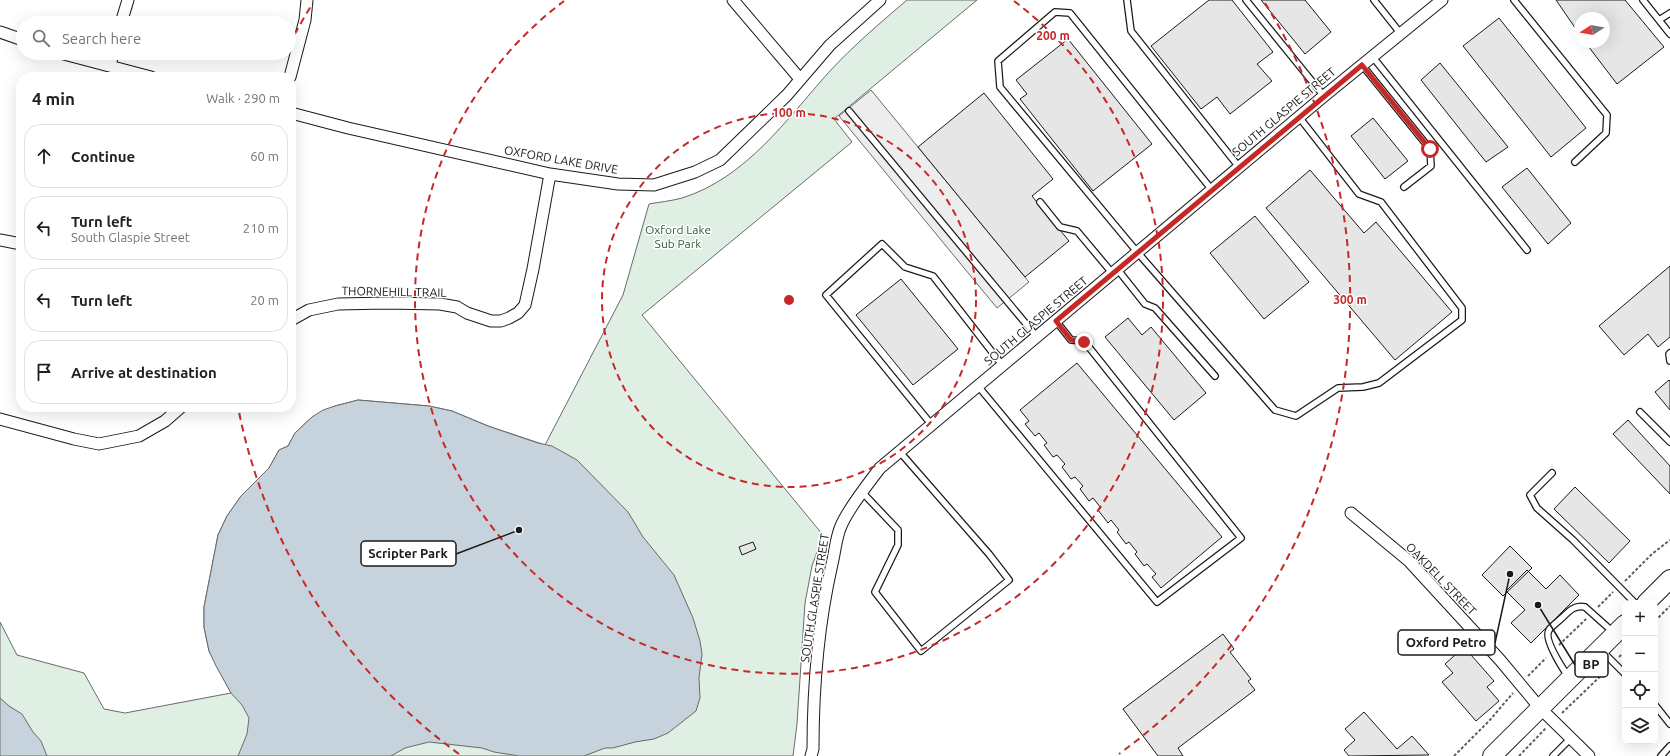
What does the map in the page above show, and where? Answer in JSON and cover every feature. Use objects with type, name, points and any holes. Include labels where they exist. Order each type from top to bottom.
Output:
[{"type":"main road","points":[[1649,600],[1670,579]]},
{"type":"main road","points":[[1492,756],[1620,629]]},
{"type":"street","points":[[123,16],[128,0]]},
{"type":"street","points":[[296,54],[305,20],[307,0]]},
{"type":"street","points":[[733,0],[800,79]]},
{"type":"street","name":"OXFORD LAKE DRIVE","points":[[296,114],[348,128],[550,174],[618,184],[654,185],[695,172],[720,160],[787,95],[830,45],[880,0]]},
{"type":"street","name":"SOUTH GLASPIE STREET","points":[[811,756],[813,749],[813,700],[821,625],[840,526],[880,468],[1138,253],[1298,117],[1442,0]]},
{"type":"street","points":[[0,32],[16,38]]},
{"type":"street","points":[[87,60],[132,72]]},
{"type":"street","points":[[110,66],[111,60]]},
{"type":"street","points":[[291,72],[294,60]]},
{"type":"street","name":"THORNEHILL TRAIL","points":[[296,317],[309,310],[338,304],[380,303],[440,304],[457,307],[467,313],[491,321],[501,321],[518,313],[525,305],[550,174]]},
{"type":"street","points":[[0,240],[16,243]]},
{"type":"street","points":[[0,419],[74,439],[99,444],[139,436],[165,421],[175,412]]},
{"type":"street","name":"OAKDELL STREET","points":[[1351,513],[1409,561],[1500,660],[1540,708],[1589,756]]},
{"type":"lane","points":[[1127,0],[1131,31],[1239,167]]},
{"type":"lane","points":[[1246,0],[1324,96]]},
{"type":"lane","points":[[1374,0],[1401,34]]},
{"type":"lane","points":[[1514,0],[1607,115],[1606,133],[1575,162]]},
{"type":"lane","points":[[1643,0],[1670,34]]},
{"type":"lane","points":[[1212,190],[1070,13],[1055,12],[998,61],[1000,87],[1138,253],[1276,410],[1296,416],[1338,388],[1363,387],[1378,383],[1462,320],[1462,308],[1381,202],[1359,194],[1298,117]]},
{"type":"lane","points":[[1660,20],[1670,13]]},
{"type":"lane","points":[[1372,56],[1527,250]]},
{"type":"lane","points":[[1362,65],[1430,149],[1431,166],[1404,187]]},
{"type":"lane","points":[[849,111],[1037,337]]},
{"type":"lane","points":[[1040,202],[1060,227],[1077,231],[1145,304],[1155,308],[1215,376]]},
{"type":"lane","points":[[931,424],[826,295],[882,244],[905,267],[933,276],[1003,366]]},
{"type":"lane","points":[[978,386],[1156,602],[1241,538],[1084,342],[1071,340],[1056,321]]},
{"type":"lane","points":[[1670,353],[1670,361]]},
{"type":"lane","points":[[1640,412],[1670,442]]},
{"type":"lane","points":[[862,492],[898,530],[898,545],[875,592],[921,650],[1009,580],[989,554],[900,452]]},
{"type":"lane","points":[[1552,473],[1530,495],[1537,508],[1573,540],[1632,600]]},
{"type":"lane","points":[[1569,679],[1547,636],[1549,630],[1572,608],[1580,606],[1620,629]]},
{"type":"lane","points":[[1600,649],[1623,672]]},
{"type":"lane","points":[[1657,708],[1670,724]]},
{"type":"lane","points":[[1553,756],[1570,738]]},
{"type":"lane","points":[[1661,756],[1670,746]]},
{"type":"path","points":[[1658,618],[1670,606]]},
{"type":"path","points":[[1519,756],[1622,654]]},
{"type":"green space","name":"Oxford Lake Sub Park","points":[[907,0],[977,0],[834,119],[852,142],[642,315],[823,535],[812,566],[805,603],[797,724],[793,756],[0,756],[0,622],[17,655],[84,673],[104,709],[125,713],[231,693],[209,651],[204,627],[204,607],[218,535],[227,516],[241,496],[269,468],[279,450],[288,446],[295,433],[312,417],[335,406],[358,400],[429,406],[452,411],[488,426],[545,445],[623,295],[649,204],[682,198],[705,189],[726,177],[745,162],[780,128],[838,62]]},
{"type":"shaded area","points":[[871,90],[1029,282],[997,308],[839,116]]},
{"type":"shaded area","points":[[358,400],[429,406],[452,411],[488,426],[538,443],[552,446],[577,460],[628,512],[643,537],[674,575],[693,618],[700,641],[702,654],[699,678],[700,698],[696,711],[668,733],[654,739],[613,748],[605,748],[584,756],[519,756],[494,752],[482,748],[429,742],[405,748],[391,756],[238,756],[247,734],[249,718],[242,705],[231,693],[216,666],[209,651],[204,627],[204,607],[218,535],[227,516],[241,496],[269,468],[279,450],[288,446],[295,433],[312,417],[323,410]]},
{"type":"shaded area","points":[[0,698],[22,714],[33,732],[41,741],[47,756],[0,756]]},
{"type":"building","points":[[1209,0],[1232,0],[1273,52],[1257,64],[1272,81],[1230,114],[1217,97],[1201,109],[1151,46]]},
{"type":"building","points":[[1261,0],[1305,0],[1331,32],[1305,54]]},
{"type":"building","points":[[1556,0],[1625,0],[1664,47],[1617,84],[1590,48],[1610,48],[1610,12],[1574,12],[1574,26]]},
{"type":"building","points":[[1499,18],[1586,128],[1551,157],[1463,46]]},
{"type":"building","points":[[1068,39],[1152,144],[1093,191],[1020,99],[1027,94],[1016,80]]},
{"type":"building","points":[[1440,63],[1508,147],[1486,162],[1421,80]]},
{"type":"building","points":[[984,93],[1053,179],[1032,196],[1069,241],[1025,277],[918,147]]},
{"type":"building","points":[[1373,118],[1408,161],[1385,179],[1351,136]]},
{"type":"building","points":[[1527,168],[1571,223],[1548,244],[1502,187]]},
{"type":"building","points":[[1310,170],[1364,233],[1376,222],[1452,312],[1395,360],[1266,208]]},
{"type":"building","points":[[1255,216],[1309,282],[1264,319],[1210,253]]},
{"type":"building","points":[[1670,266],[1670,337],[1658,347],[1648,334],[1624,355],[1599,326]]},
{"type":"building","points":[[901,279],[958,349],[913,385],[856,315]]},
{"type":"building","points":[[1128,318],[1142,335],[1151,327],[1206,393],[1174,420],[1105,337]]},
{"type":"building","points":[[1077,363],[1222,537],[1161,588],[1152,577],[1156,574],[1147,564],[1144,566],[1135,554],[1137,552],[1129,542],[1126,544],[1117,532],[1119,530],[1111,520],[1108,523],[1098,510],[1101,508],[1093,498],[1089,501],[1080,489],[1083,486],[1075,477],[1071,479],[1062,467],[1065,464],[1057,455],[1053,457],[1044,445],[1047,443],[1039,433],[1035,436],[1025,424],[1029,421],[1020,410]]},
{"type":"building","points":[[1669,380],[1670,381],[1670,410],[1655,392]]},
{"type":"building","points":[[1628,420],[1670,466],[1670,494],[1613,434]]},
{"type":"building","points":[[1575,487],[1630,541],[1609,563],[1554,509]]},
{"type":"building","points":[[753,542],[756,549],[742,555],[739,547]]},
{"type":"building","points":[[1510,546],[1532,568],[1503,596],[1482,575]]},
{"type":"building","points":[[1527,570],[1546,589],[1560,575],[1579,595],[1531,643],[1511,623],[1525,610],[1506,591]]},
{"type":"building","points":[[1223,634],[1234,649],[1230,652],[1251,679],[1248,681],[1255,690],[1178,748],[1183,756],[1158,756],[1123,709]]},
{"type":"building","points":[[1464,647],[1494,681],[1487,687],[1499,701],[1476,721],[1442,682],[1453,673],[1445,664]]},
{"type":"building","points":[[1364,712],[1397,749],[1412,736],[1429,755],[1349,756],[1344,750],[1355,740],[1345,729]]},
{"type":"place","name":"Scripter Park","points":[[519,530]]},
{"type":"place","name":"Oxford Petro","points":[[1510,574]]},
{"type":"place","name":"BP","points":[[1538,605]]},
{"type":"route","points":[[1084,342],[1071,340],[1056,321],[1362,65],[1430,149]]}]
